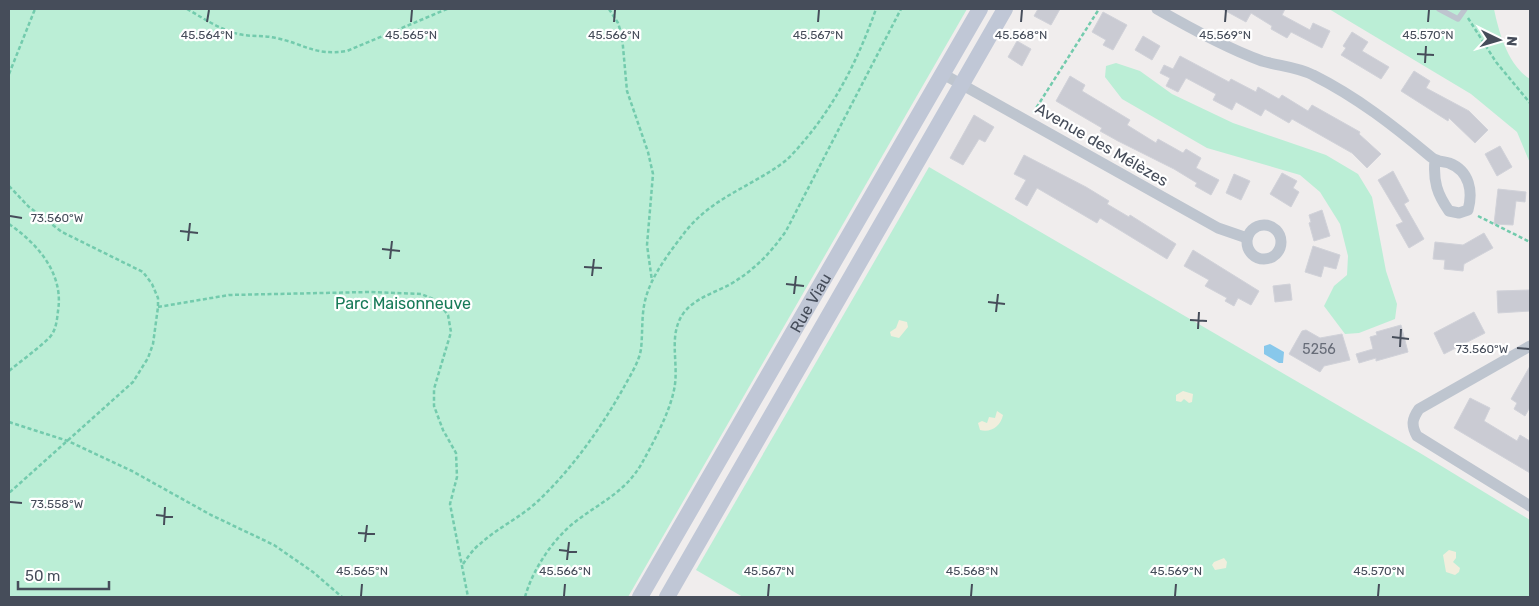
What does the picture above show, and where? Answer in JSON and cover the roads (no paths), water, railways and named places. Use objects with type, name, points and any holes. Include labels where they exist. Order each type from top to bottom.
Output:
[{"type":"main road","name":"Rue Viau","points":[[640,597],[980,9]]},
{"type":"main road","name":"Rue Viau","points":[[667,597],[1005,9]]},
{"type":"street","points":[[1157,9],[1186,26],[1261,60],[1311,74],[1366,105],[1435,160],[1450,163],[1461,171],[1469,185],[1472,196],[1468,210],[1459,213],[1449,211],[1438,196],[1434,178],[1435,160]]},
{"type":"street","name":"Avenue des Mélèzes","points":[[943,74],[1218,228],[1247,238]]},
{"type":"street","points":[[1530,346],[1419,409],[1413,418],[1412,427],[1417,436],[1530,506]]},
{"type":"lane","points":[[1439,9],[1458,19],[1465,10]]},
{"type":"water","points":[[1270,344],[1284,352],[1283,363],[1279,363],[1264,354],[1264,346]]},
{"type":"park label","name":"Parc Maisonneuve","points":[[403,303]]}]
